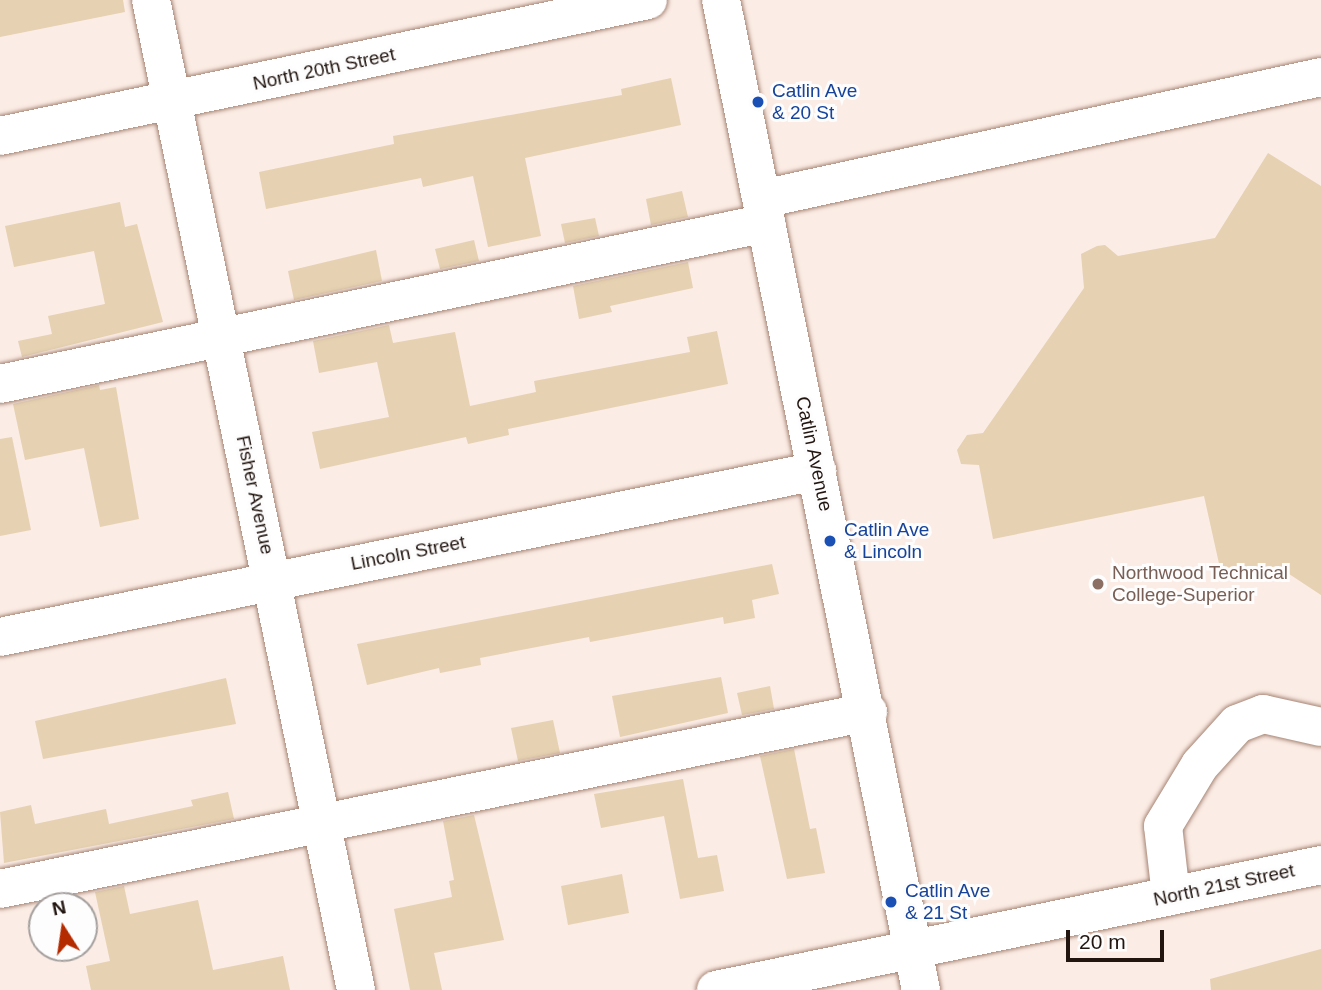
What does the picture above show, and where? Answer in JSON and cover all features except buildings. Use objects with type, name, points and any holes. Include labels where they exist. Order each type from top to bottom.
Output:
[{"type":"street","name":"Fisher Avenue","points":[[151,0],[356,990]]},
{"type":"street","name":"North 20th Street","points":[[0,136],[648,0]]},
{"type":"street","name":"Catlin Avenue","points":[[721,0],[868,712],[921,990]]},
{"type":"street","points":[[0,384],[222,339],[1321,77]]},
{"type":"street","name":"Lincoln Street","points":[[0,637],[817,471]]},
{"type":"street","points":[[0,889],[868,712]]},
{"type":"street","points":[[1171,896],[1163,826],[1200,765],[1237,724],[1263,714],[1321,727]]},
{"type":"street","name":"North 21st Street","points":[[716,990],[1321,865]]},
{"type":"place","name":"Catlin Ave & 20 St","points":[[758,102]]},
{"type":"place","name":"Catlin Ave & Lincoln","points":[[830,541]]},
{"type":"place","name":"Northwood Technical College-Superior","points":[[1098,584]]},
{"type":"place","name":"Catlin Ave & 21 St","points":[[891,902]]}]
